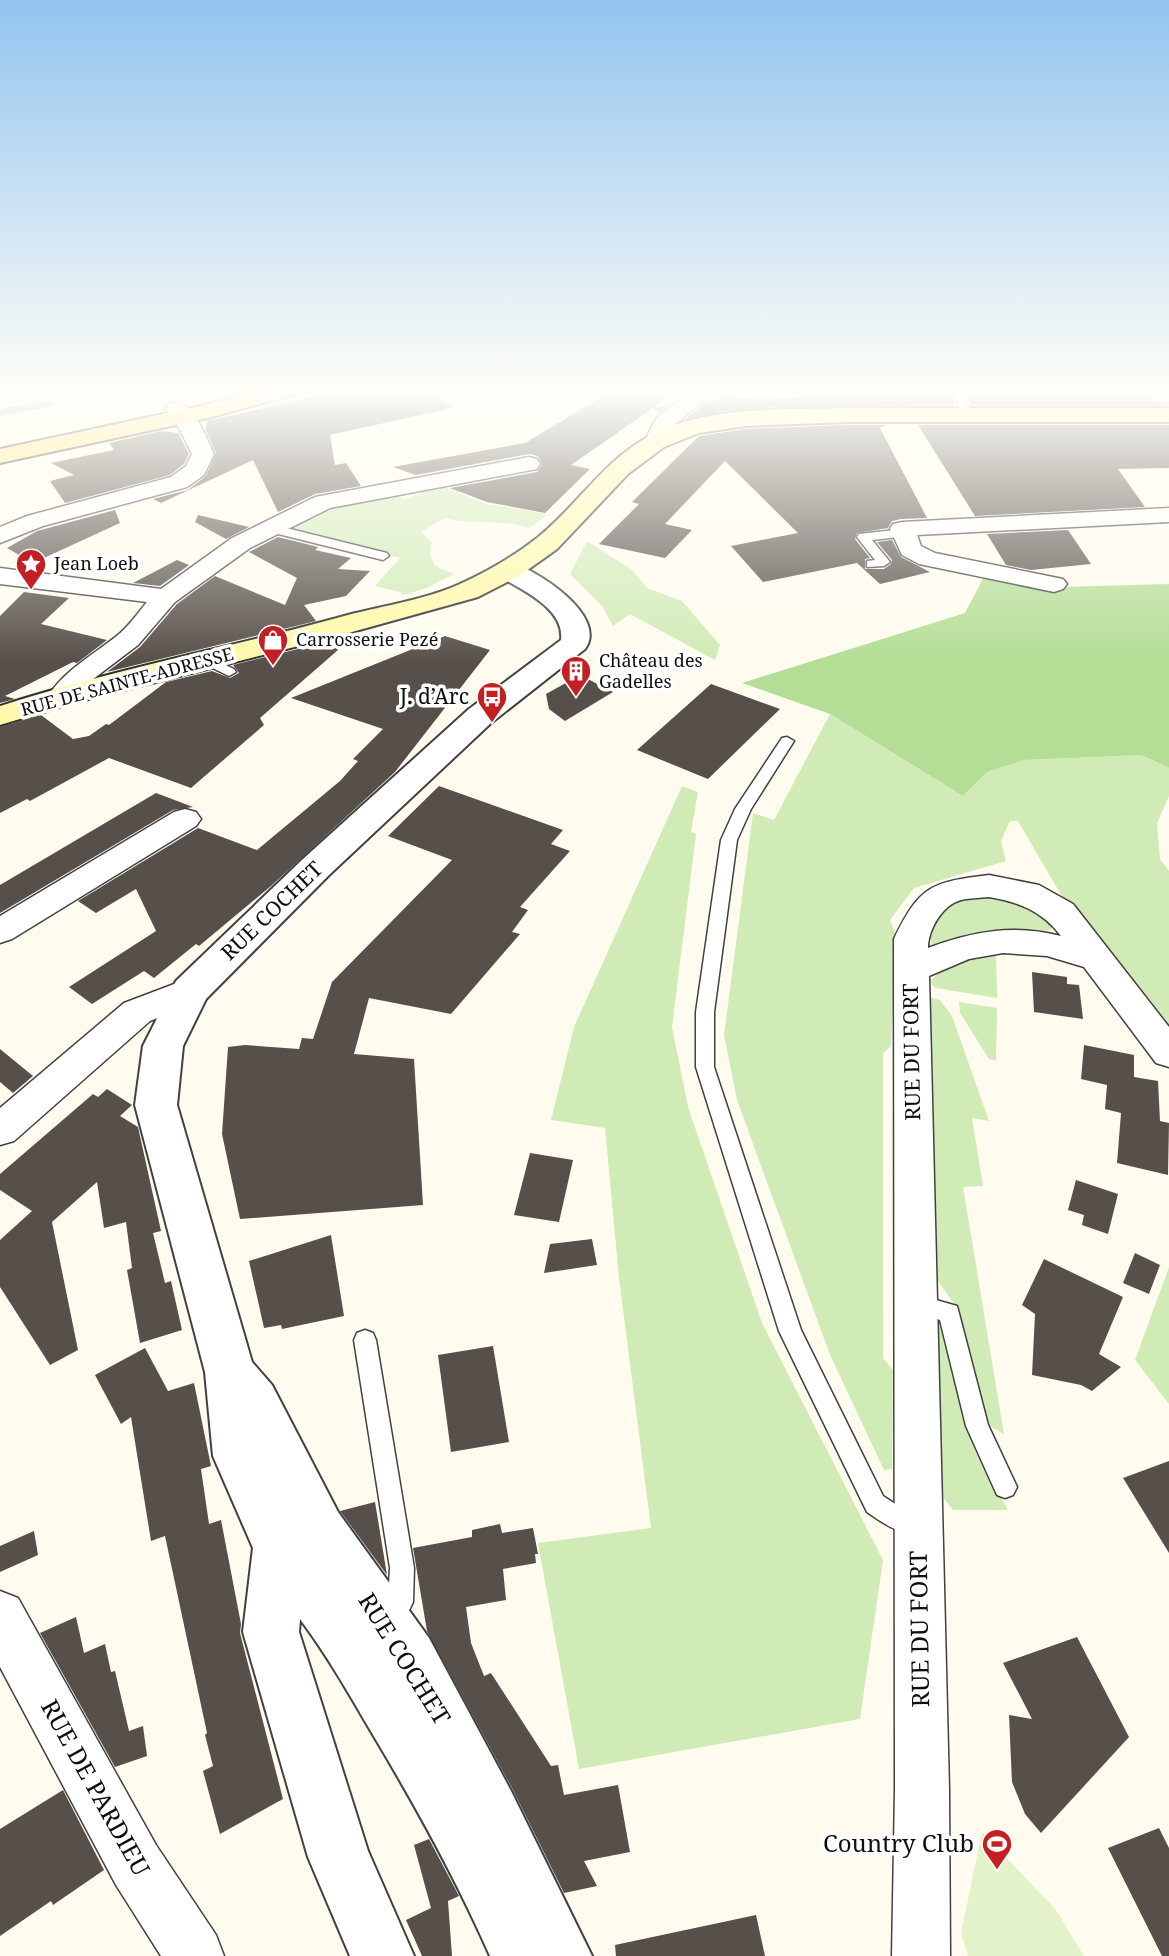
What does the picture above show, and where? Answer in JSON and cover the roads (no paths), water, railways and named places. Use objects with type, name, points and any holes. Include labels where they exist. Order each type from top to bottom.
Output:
[{"type":"main road","name":"RUE DE SAINTE-ADRESSE","points":[[0,716],[62,696],[218,666],[459,595],[509,570],[548,543],[608,480]]},
{"type":"street","points":[[0,536],[35,521],[181,480]]},
{"type":"street","points":[[62,696],[78,677],[129,639],[166,597],[241,544],[323,502],[441,480]]},
{"type":"street","points":[[1054,584],[928,559],[911,550],[902,529],[1169,515]]},
{"type":"street","name":"RUE COCHET","points":[[509,570],[564,607],[577,626],[579,634],[575,643],[480,716],[316,867],[190,991],[163,1046],[156,1105],[230,1372],[239,1456],[372,1640],[418,1753],[495,1894],[523,1956]]},
{"type":"street","points":[[0,576],[166,597]]},
{"type":"street","points":[[0,931],[185,819]]},
{"type":"street","name":"RUE DU FORT","points":[[921,1956],[911,939],[923,911],[949,891],[989,886],[1027,893],[1060,912],[1098,958],[1169,1054]]},
{"type":"street","name":"RUE DU FORT","points":[[911,970],[949,951],[987,942],[1024,940],[1068,948],[1098,958]]},
{"type":"street","points":[[0,1130],[137,1013],[190,991]]},
{"type":"street","points":[[300,1539],[271,1632],[340,1857],[382,1956]]},
{"type":"street","name":"RUE DE PARDIEU","points":[[0,1616],[136,1866],[195,1956]]},
{"type":"street","name":"RUE COCHET","points":[[372,1640],[409,1658],[446,1724],[560,1956]]},
{"type":"lane","points":[[270,528],[383,556]]},
{"type":"lane","points":[[871,564],[884,562],[861,535],[904,533]]},
{"type":"lane","points":[[787,741],[743,809],[729,840],[705,1012],[705,1067],[790,1331],[875,1504],[899,1520],[918,1522]]},
{"type":"lane","points":[[915,1303],[949,1313],[977,1426],[1005,1487]]},
{"type":"lane","points":[[365,1340],[402,1568],[400,1602],[372,1640]]},
{"type":"place","name":"Jean Loeb","points":[[31,591]]},
{"type":"place","name":"Carrosserie Pezé","points":[[273,667]]},
{"type":"place","name":"Château des Gadelles","points":[[576,698]]},
{"type":"place","name":"J. d’Arc","points":[[492,724]]},
{"type":"place","name":"Country Club","points":[[997,1871]]}]
